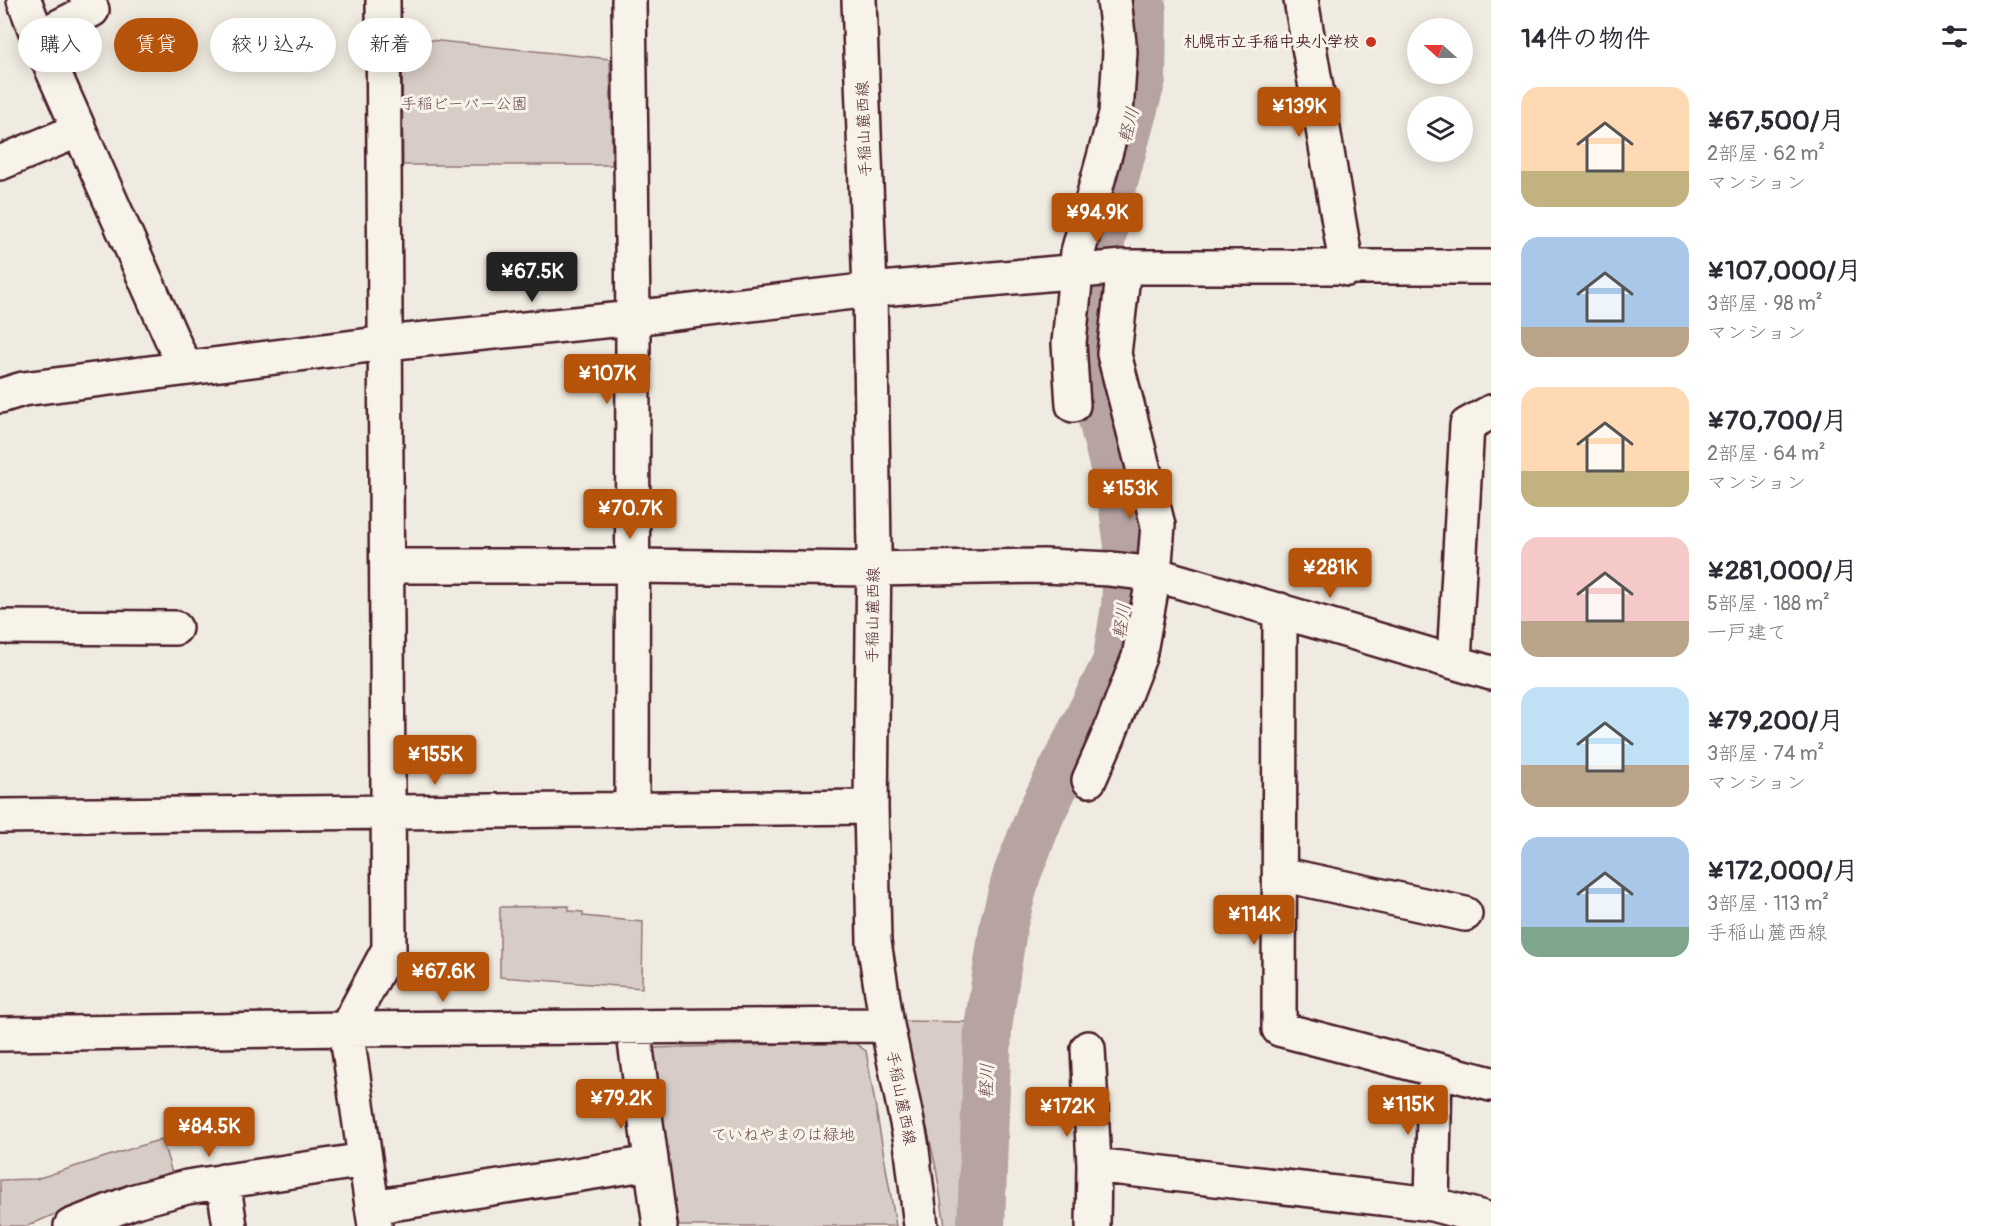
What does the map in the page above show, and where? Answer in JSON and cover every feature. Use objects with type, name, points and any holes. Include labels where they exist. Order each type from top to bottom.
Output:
[{"type":"street","points":[[24,0],[31,18]]},
{"type":"street","points":[[76,18],[92,10],[87,0]]},
{"type":"street","points":[[383,0],[389,949],[346,1029],[373,1217],[651,1163]]},
{"type":"street","points":[[629,0],[633,318],[632,810]]},
{"type":"street","name":"手稲山麓西線","points":[[859,0],[870,290],[873,569],[871,807],[874,942],[887,1025],[911,1142],[921,1226]]},
{"type":"street","points":[[1072,405],[1069,343],[1078,252],[1116,114],[1120,52],[1114,0]]},
{"type":"street","points":[[1301,0],[1347,269]]},
{"type":"street","points":[[53,72],[179,355],[188,367]]},
{"type":"street","points":[[0,163],[79,130]]},
{"type":"street","points":[[1089,780],[1139,657],[1134,571],[1158,525],[1114,354],[1124,267]]},
{"type":"street","points":[[0,396],[23,389],[386,343],[633,318],[870,290],[1124,267],[1347,269],[1491,267]]},
{"type":"street","points":[[1454,662],[1467,425],[1491,412]]},
{"type":"street","points":[[387,566],[873,569],[1044,566],[1134,571],[1280,610],[1491,673]]},
{"type":"street","points":[[1280,610],[1279,1029],[1491,1084]]},
{"type":"street","points":[[0,627],[175,628]]},
{"type":"street","points":[[0,816],[871,807]]},
{"type":"street","points":[[1280,874],[1465,914]]},
{"type":"street","points":[[0,1034],[887,1025]]},
{"type":"street","points":[[633,1027],[660,1226]]},
{"type":"street","points":[[1088,1048],[1094,1165],[1093,1226]]},
{"type":"street","points":[[1432,1204],[1436,1070]]},
{"type":"street","points":[[71,1226],[135,1201],[187,1187],[365,1160]]},
{"type":"street","points":[[1094,1165],[1432,1204],[1491,1220]]},
{"type":"street","points":[[223,1181],[230,1226]]},
{"type":"green space","name":"手稲ビーバー公園","points":[[432,40],[610,59],[612,165],[403,165],[402,72],[432,72]]},
{"type":"green space","points":[[569,906],[569,911],[583,912],[583,916],[643,922],[642,988],[500,977],[500,907]]},
{"type":"green space","points":[[903,1021],[973,1022],[967,1226],[945,1226],[936,1168]]},
{"type":"green space","name":"ていねやまのは緑地","points":[[853,1042],[866,1051],[896,1226],[679,1226],[650,1048]]},
{"type":"green space","points":[[162,1139],[173,1177],[88,1200],[27,1226],[0,1226],[0,1180],[36,1179]]},
{"type":"waterway","name":"軽川","points":[[981,1226],[988,1028],[1004,923],[1017,874],[1041,813],[1116,663],[1125,607],[1128,545],[1121,496],[1093,383],[1091,337],[1094,280],[1110,196],[1142,79],[1143,11],[1141,0]]},
{"type":"place","name":"札幌市立手稲中央小学校","points":[[1371,42]]}]
